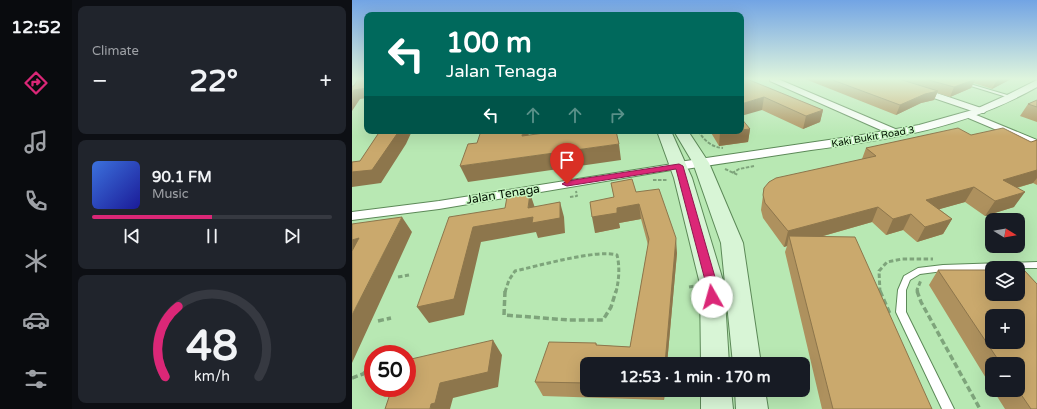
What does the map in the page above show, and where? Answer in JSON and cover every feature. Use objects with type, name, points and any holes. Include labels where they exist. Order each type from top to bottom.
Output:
[{"type":"main road","points":[[668,134],[701,157],[712,284],[715,357]]},
{"type":"main road","points":[[683,134],[701,157],[732,243],[746,357]]},
{"type":"main road","points":[[716,397],[717,409]]},
{"type":"main road","points":[[751,397],[752,409]]},
{"type":"street","points":[[818,98],[896,133]]},
{"type":"street","points":[[938,98],[975,113],[1037,144]]},
{"type":"street","name":"Kaki Bukit Road 3","points":[[701,157],[861,140],[914,130],[975,113],[1009,98]]},
{"type":"street","name":"Jalan Tenaga","points":[[352,216],[439,205],[701,157]]},
{"type":"lane","points":[[1025,265],[1037,265]]},
{"type":"lane","points":[[948,409],[902,312],[902,290],[907,278],[918,271],[943,268],[985,267]]},
{"type":"path","points":[[700,134],[707,144],[701,157]]},
{"type":"path","points":[[701,157],[730,147]]},
{"type":"path","points":[[725,169],[738,175]]},
{"type":"path","points":[[570,197],[577,196],[575,190]]},
{"type":"path","points":[[610,253],[617,255],[620,262],[613,299],[608,314],[603,320],[569,320],[504,315],[502,303],[510,274],[515,271],[586,256],[610,253]]},
{"type":"path","points":[[893,321],[880,292],[879,271],[887,262],[902,259],[942,259]]},
{"type":"path","points":[[398,277],[409,275]]},
{"type":"path","points":[[924,278],[920,281],[917,290],[921,302],[980,409]]},
{"type":"path","points":[[378,321],[391,318]]},
{"type":"path","points":[[352,378],[364,374]]},
{"type":"building","points":[[744,98],[760,98],[744,103]]},
{"type":"building","points":[[766,98],[794,98],[823,110],[806,116]]},
{"type":"building","points":[[881,98],[916,98],[900,105]]},
{"type":"building","points":[[1037,100],[1037,107],[1028,104]]},
{"type":"building","points":[[744,122],[750,129],[744,130]]},
{"type":"building","points":[[958,128],[971,135],[1003,128],[1031,142],[1037,140],[1037,170],[1003,180],[1025,192],[995,201],[974,187],[926,200],[952,219],[925,227],[911,214],[893,219],[878,207],[788,231],[765,203],[763,195],[764,188],[769,182],[776,178],[876,156],[866,148]]},
{"type":"building","points":[[378,134],[397,134],[372,170],[352,172],[352,162],[360,161]]},
{"type":"building","points":[[480,134],[522,134],[522,136],[537,134],[617,134],[619,144],[460,166],[468,144],[477,143]]},
{"type":"building","points":[[632,179],[636,192],[659,189],[676,238],[666,357],[580,357],[580,383],[535,382],[549,342],[596,343],[596,345],[630,347],[649,239],[639,204],[617,208],[617,213],[592,217],[590,202],[614,197],[611,183]]},
{"type":"building","points":[[530,193],[528,208],[560,202],[560,218],[532,223],[533,217],[473,227],[454,299],[417,307],[449,217],[505,208],[507,197]]},
{"type":"building","points":[[402,217],[352,315],[352,251],[359,238],[352,240],[352,224]]},
{"type":"building","points":[[789,236],[855,237],[932,409],[833,409]]},
{"type":"building","points":[[938,270],[985,270],[985,301],[1025,301],[1025,271],[1037,284],[1037,409],[1031,409],[1023,397],[1025,397],[1025,357],[996,357],[991,349],[1025,349],[1025,309],[985,309],[985,340]]},
{"type":"building","points":[[493,340],[488,372],[440,383],[435,403],[431,404],[430,409],[385,409],[389,397],[416,397],[416,358]]},
{"type":"route","points":[[567,184],[679,166],[712,284],[712,297]]}]
